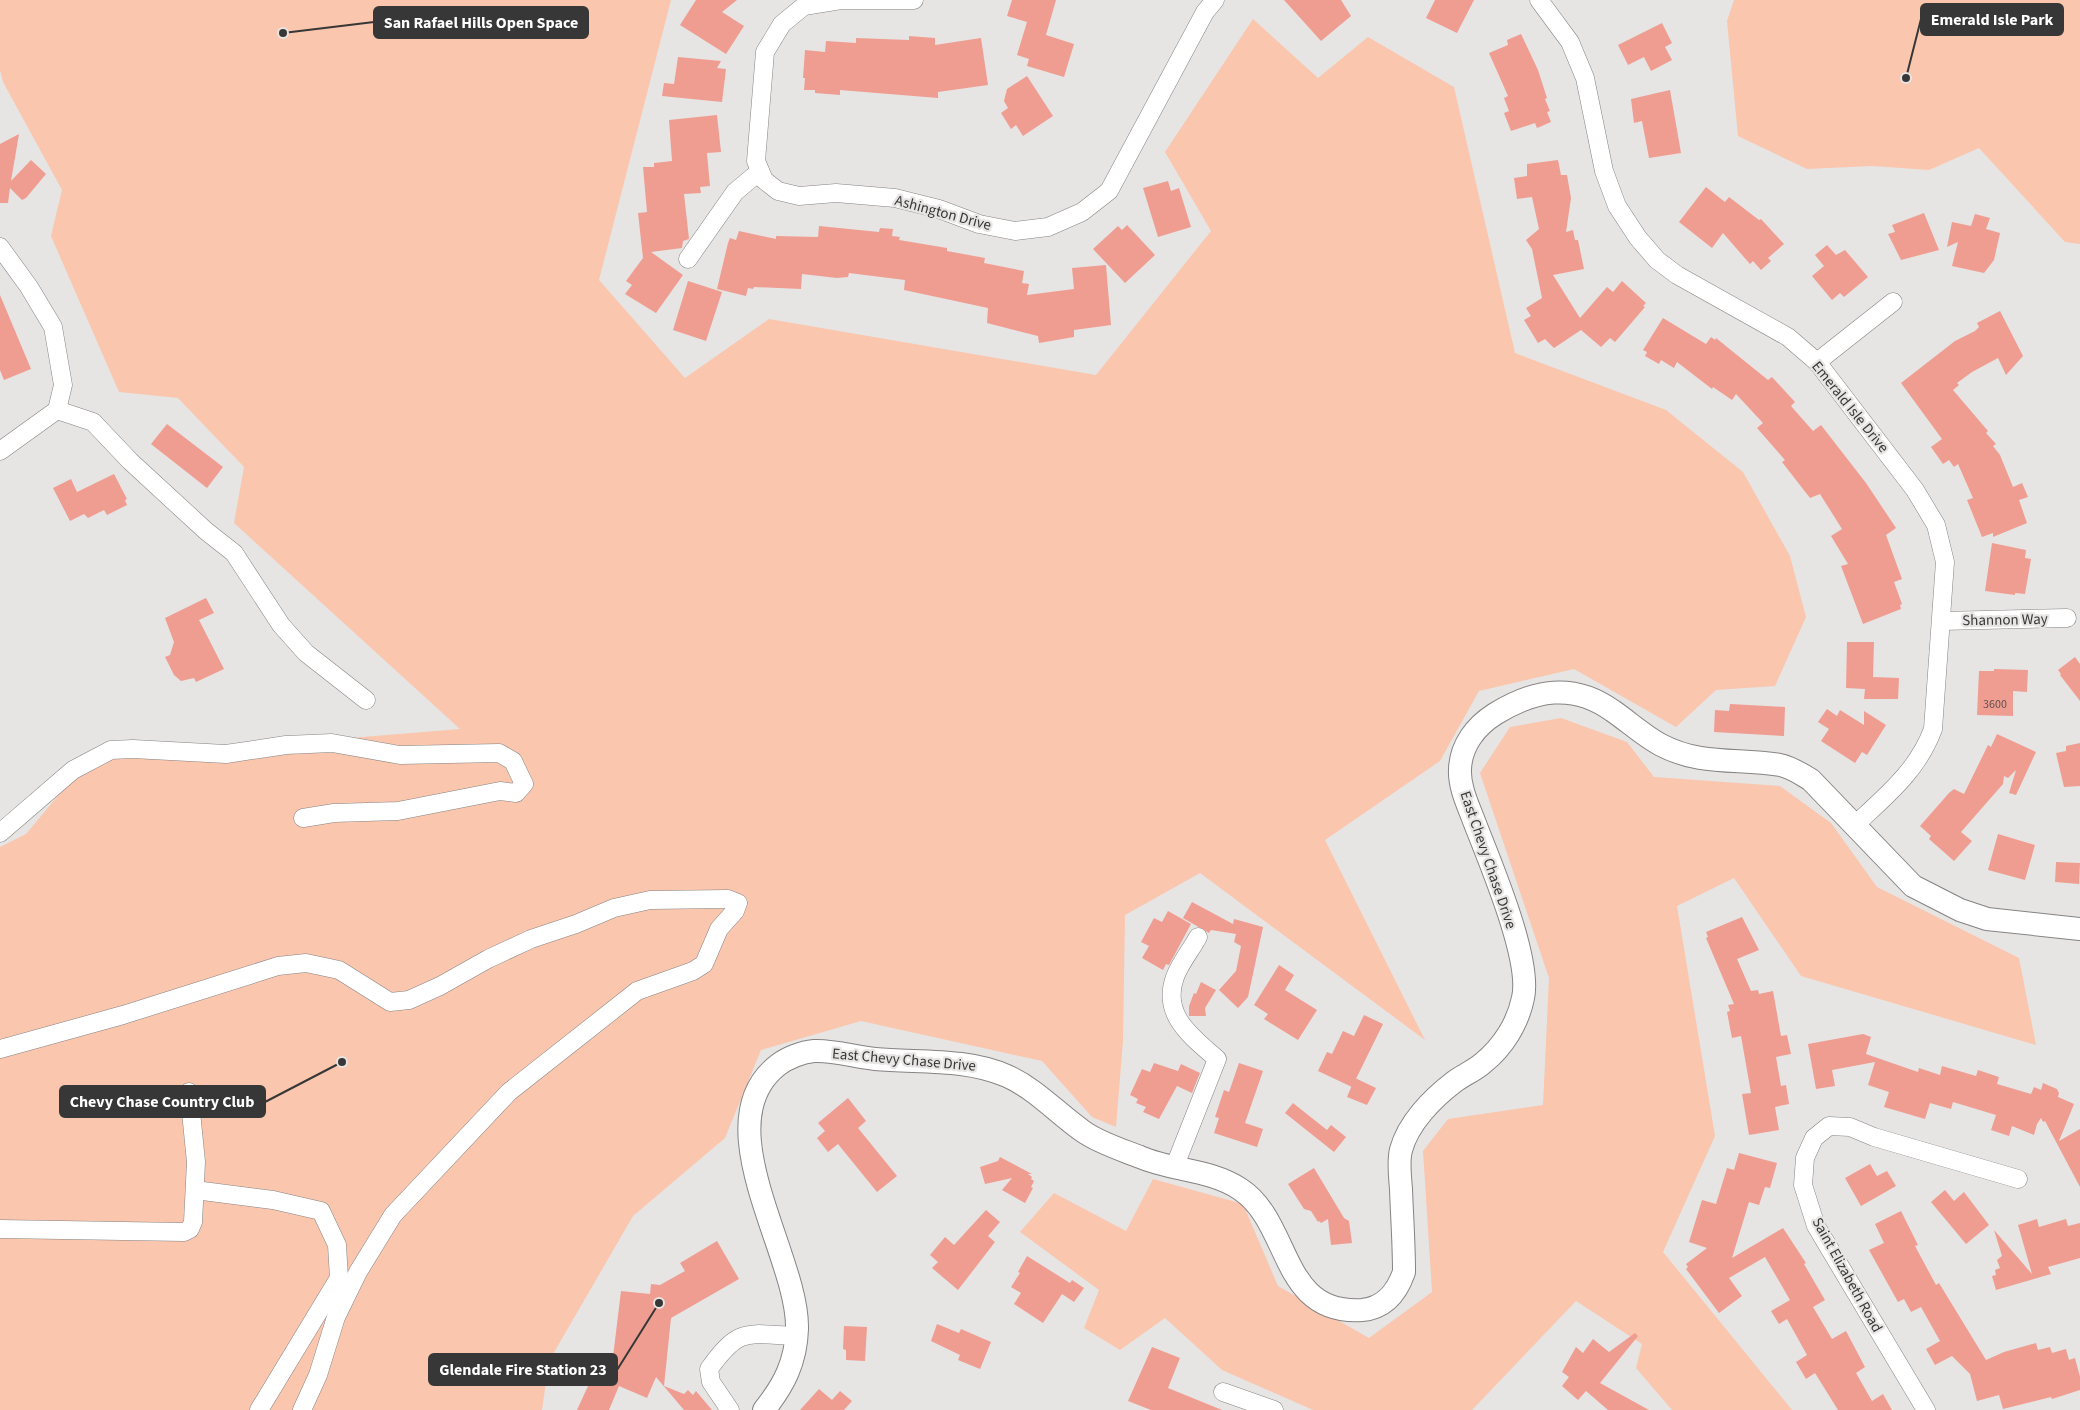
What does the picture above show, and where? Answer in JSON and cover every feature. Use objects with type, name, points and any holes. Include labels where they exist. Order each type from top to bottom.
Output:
[{"type":"main road","name":"East Chevy Chase Drive","points":[[764,1410],[781,1388],[790,1367],[796,1336],[792,1296],[755,1176],[749,1128],[752,1102],[760,1084],[778,1065],[796,1055],[814,1051],[876,1059],[980,1066],[1008,1076],[1029,1089],[1086,1133],[1144,1159],[1220,1178],[1243,1190],[1257,1205],[1297,1279],[1308,1294],[1321,1302],[1344,1311],[1370,1310],[1389,1299],[1399,1288],[1404,1272],[1400,1151],[1411,1127],[1430,1102],[1454,1081],[1484,1063],[1515,1027],[1524,995],[1524,977],[1508,912],[1466,797],[1460,769],[1463,752],[1472,734],[1482,722],[1512,703],[1545,692],[1584,695],[1611,709],[1660,745],[1684,754],[1708,761],[1782,765],[1793,769],[1811,780],[1856,824],[1895,870],[1913,886],[1960,910],[1987,919],[2080,929]]},
{"type":"street","points":[[688,259],[736,192],[760,171],[756,161],[765,52],[782,24],[804,6],[841,0],[914,0]]},
{"type":"street","name":"Ashington Drive","points":[[760,171],[764,180],[778,191],[799,196],[836,193],[895,198],[939,209],[979,224],[1015,231],[1048,227],[1082,212],[1109,191],[1205,12],[1216,0]]},
{"type":"street","name":"Emerald Isle Drive","points":[[1542,1],[1570,42],[1585,78],[1604,170],[1618,206],[1638,238],[1657,260],[1677,275],[1788,338],[1817,362],[1915,490],[1936,526],[1945,562],[1936,710],[1933,729],[1926,750],[1910,772],[1856,824]]},
{"type":"street","points":[[0,247],[29,287],[53,328],[63,385],[57,410],[0,451]]},
{"type":"street","points":[[1817,362],[1893,302]]},
{"type":"street","points":[[57,410],[93,422],[130,461],[206,531],[234,553],[281,625],[306,653],[366,700]]},
{"type":"street","name":"Shannon Way","points":[[1942,621],[2067,618]]},
{"type":"street","points":[[0,833],[73,770],[111,750],[226,754],[286,745],[332,743],[400,754],[499,753],[513,761],[524,784],[516,793],[500,791],[398,811],[334,813],[303,818]]},
{"type":"street","points":[[0,1049],[123,1015],[278,966],[306,963],[339,970],[390,1002],[409,1000],[440,986],[530,938],[576,924],[614,908],[650,900],[728,899],[738,903],[719,929],[704,964],[693,971],[637,991],[509,1092],[392,1215],[358,1272],[336,1318],[318,1375],[302,1410]]},
{"type":"street","points":[[1174,1168],[1217,1059],[1183,1029],[1176,1018],[1170,998],[1175,977],[1198,937]]},
{"type":"street","points":[[0,1038],[167,989]]},
{"type":"street","points":[[0,1229],[184,1232],[190,1229],[193,1222],[196,1162],[189,1092]]},
{"type":"street","name":"Saint Elizabeth Road","points":[[1926,1410],[1816,1226],[1803,1185],[1805,1158],[1814,1138],[1829,1126],[1850,1126],[1874,1137],[2018,1179]]},
{"type":"street","points":[[195,1190],[273,1200],[322,1211],[338,1245],[339,1278],[259,1410]]},
{"type":"street","points":[[730,1410],[711,1382],[709,1369],[725,1347],[744,1334],[796,1336]]},
{"type":"street","points":[[1223,1392],[1274,1410]]},
{"type":"shaded area","points":[[0,0],[671,0],[599,280],[685,378],[769,319],[1096,375],[1211,231],[1165,152],[1253,19],[1318,78],[1368,37],[1454,87],[1515,353],[1666,410],[1743,472],[1790,556],[1806,617],[1775,686],[1716,690],[1676,727],[1574,669],[1479,691],[1440,761],[1325,840],[1425,1040],[1200,873],[1125,915],[1123,1041],[1116,1127],[1092,1117],[1042,1061],[861,1021],[761,1050],[725,1138],[633,1216],[549,1361],[542,1410],[0,1410],[0,847],[26,834],[91,756],[290,743],[460,729],[234,523],[244,467],[178,398],[119,392],[51,236],[62,190],[3,82],[0,70]]},
{"type":"shaded area","points":[[1734,0],[2080,0],[2080,244],[2065,242],[1979,148],[1929,170],[1872,166],[1807,169],[1738,136],[1727,21]]},
{"type":"shaded area","points":[[1561,718],[1627,742],[1654,777],[1780,786],[1831,823],[1877,887],[2019,958],[2036,1045],[1801,976],[1734,878],[1677,906],[1715,1136],[1663,1252],[1792,1410],[1672,1410],[1636,1368],[1642,1344],[1576,1301],[1472,1410],[1313,1410],[1222,1370],[1165,1318],[1120,1350],[1084,1328],[1099,1290],[1020,1232],[1054,1193],[1126,1231],[1153,1179],[1243,1204],[1278,1286],[1369,1338],[1432,1292],[1423,1151],[1448,1119],[1543,1105],[1549,978],[1480,773],[1510,727]]},
{"type":"building","points":[[696,0],[737,0],[722,12],[744,26],[726,54],[680,25]]},
{"type":"building","points":[[1012,0],[1056,0],[1046,35],[1074,44],[1064,77],[1027,66],[1029,59],[1017,55],[1027,22],[1007,16]]},
{"type":"building","points":[[1284,0],[1341,0],[1351,16],[1321,41]]},
{"type":"building","points":[[1435,0],[1474,0],[1457,33],[1426,18]]},
{"type":"building","points":[[1662,23],[1672,43],[1665,47],[1672,60],[1651,71],[1644,57],[1628,65],[1618,45]]},
{"type":"building","points":[[1521,34],[1538,70],[1547,98],[1545,99],[1550,111],[1547,112],[1551,122],[1537,128],[1535,123],[1511,131],[1504,113],[1509,111],[1504,98],[1508,96],[1489,53],[1508,45],[1507,40]]},
{"type":"building","points":[[909,36],[935,38],[935,45],[981,38],[988,85],[938,92],[938,98],[840,90],[840,95],[815,93],[815,90],[804,90],[805,50],[825,52],[826,41],[856,43],[856,38],[909,40]]},
{"type":"building","points":[[678,57],[721,61],[717,68],[726,69],[722,102],[662,96],[664,83],[674,84]]},
{"type":"building","points":[[1027,76],[1053,116],[1023,136],[1016,125],[1011,129],[1001,113],[1008,108],[1004,101],[1007,89]]},
{"type":"building","points":[[1670,90],[1681,153],[1649,158],[1642,121],[1634,123],[1631,99]]},
{"type":"building","points":[[717,115],[721,152],[707,153],[710,186],[700,187],[701,193],[684,194],[689,239],[683,241],[682,248],[651,252],[683,275],[656,313],[625,294],[632,285],[626,281],[643,258],[638,213],[647,212],[643,167],[654,167],[654,163],[672,161],[669,120]]},
{"type":"building","points":[[19,134],[11,181],[31,160],[46,174],[26,198],[22,200],[10,188],[8,203],[0,203],[0,144]]},
{"type":"building","points":[[1558,160],[1561,175],[1567,175],[1571,198],[1566,232],[1573,230],[1575,240],[1578,240],[1584,269],[1553,275],[1580,318],[1607,287],[1613,292],[1622,281],[1646,303],[1643,306],[1645,307],[1615,342],[1610,338],[1601,347],[1581,330],[1554,348],[1545,339],[1538,343],[1524,320],[1531,316],[1526,308],[1542,298],[1532,249],[1526,240],[1539,229],[1532,197],[1517,199],[1514,178],[1527,176],[1527,164]]},
{"type":"building","points":[[1168,181],[1171,191],[1179,188],[1191,227],[1158,237],[1143,188]]},
{"type":"building","points":[[1706,187],[1725,202],[1729,197],[1759,220],[1761,219],[1784,244],[1768,258],[1771,261],[1761,270],[1753,261],[1750,264],[1723,233],[1712,248],[1679,222]]},
{"type":"building","points":[[1924,213],[1939,250],[1901,260],[1888,234],[1895,232],[1892,225]]},
{"type":"building","points":[[1975,214],[1990,218],[1986,229],[2000,233],[1994,260],[1984,273],[1952,266],[1958,242],[1947,247],[1952,222],[1971,226]]},
{"type":"building","points":[[1127,225],[1155,255],[1125,283],[1093,249],[1118,226],[1122,230]]},
{"type":"building","points":[[819,226],[879,232],[880,228],[893,229],[892,236],[900,237],[899,240],[947,248],[947,251],[985,258],[984,263],[1024,271],[1022,283],[1029,284],[1027,295],[1074,289],[1072,268],[1106,265],[1111,325],[1074,330],[1074,337],[1039,343],[1038,336],[987,323],[988,308],[904,290],[905,280],[849,273],[848,277],[837,278],[802,274],[801,289],[754,287],[753,289],[748,288],[746,296],[717,289],[728,243],[730,238],[736,240],[739,231],[776,239],[776,236],[818,237]]},
{"type":"building","points":[[1827,245],[1836,255],[1845,250],[1868,277],[1844,297],[1840,293],[1832,300],[1812,276],[1824,266],[1815,255]]},
{"type":"building","points":[[688,281],[722,292],[706,341],[673,330]]},
{"type":"building","points":[[0,295],[31,369],[4,380],[0,370]]},
{"type":"building","points":[[2000,311],[2023,356],[2006,375],[1998,358],[1972,372],[1957,383],[1959,385],[1953,390],[1988,431],[1986,433],[1996,444],[1993,446],[2000,455],[2013,487],[2022,483],[2028,497],[2019,500],[2027,523],[1993,537],[1993,533],[1982,537],[1967,500],[1973,498],[1958,464],[1954,467],[1949,460],[1943,464],[1931,447],[1942,439],[1901,383],[1955,341],[1975,331],[1979,327],[1977,323]]},
{"type":"building","points":[[1663,318],[1706,344],[1711,337],[1715,340],[1716,338],[1768,380],[1772,377],[1795,402],[1791,406],[1813,431],[1821,425],[1866,483],[1896,528],[1886,535],[1902,579],[1894,582],[1902,604],[1900,605],[1901,609],[1863,624],[1841,566],[1848,564],[1831,536],[1842,529],[1820,494],[1810,498],[1782,462],[1785,460],[1757,428],[1763,423],[1736,394],[1732,400],[1713,387],[1712,389],[1677,362],[1674,368],[1661,360],[1659,364],[1645,356],[1647,352],[1643,350]]},
{"type":"building","points":[[167,424],[223,467],[207,488],[151,444]]},
{"type":"building","points":[[114,474],[127,499],[125,500],[127,505],[107,515],[104,510],[88,518],[84,514],[70,521],[53,488],[71,479],[77,492]]},
{"type":"building","points":[[1992,543],[2026,550],[2025,558],[2031,559],[2025,594],[2015,593],[2015,595],[1985,591]]},
{"type":"building","points":[[206,598],[214,613],[199,620],[224,669],[196,682],[194,678],[181,681],[174,675],[165,657],[170,655],[174,642],[165,618]]},
{"type":"building","points":[[1847,642],[1874,642],[1873,677],[1899,678],[1898,699],[1864,699],[1865,689],[1846,688]]},
{"type":"building","points":[[2075,657],[2080,664],[2080,701],[2058,670]]},
{"type":"building","points":[[1994,669],[2028,670],[2027,692],[2013,691],[2013,716],[1977,715],[1979,671],[1994,671]]},
{"type":"building","points":[[1730,704],[1785,707],[1784,736],[1714,732],[1715,710],[1729,711]]},
{"type":"building","points":[[1827,709],[1837,716],[1840,710],[1864,725],[1864,711],[1886,725],[1867,755],[1862,752],[1855,763],[1821,741],[1829,729],[1818,722]]},
{"type":"building","points":[[1997,734],[2036,752],[2016,795],[2009,793],[2016,770],[2008,778],[2004,776],[2003,784],[1961,832],[1972,841],[1954,861],[1929,839],[1931,836],[1920,826],[1954,789],[1964,794],[1988,745],[1991,747]]},
{"type":"building","points":[[2080,743],[2080,786],[2064,787],[2056,753],[2066,751],[2066,746]]},
{"type":"building","points":[[1998,834],[2035,845],[2025,880],[1988,870]]},
{"type":"building","points":[[2056,862],[2080,863],[2079,884],[2055,882]]},
{"type":"building","points":[[1192,902],[1233,924],[1234,919],[1263,927],[1248,997],[1238,1008],[1219,990],[1236,971],[1241,946],[1234,942],[1236,934],[1211,930],[1209,933],[1183,918]]},
{"type":"building","points":[[1168,911],[1191,924],[1169,965],[1166,964],[1163,970],[1142,958],[1149,946],[1141,942],[1154,918],[1162,922]]},
{"type":"building","points":[[1742,917],[1759,950],[1737,959],[1751,991],[1758,990],[1759,994],[1773,991],[1781,1036],[1787,1035],[1791,1054],[1776,1057],[1781,1086],[1786,1085],[1789,1104],[1775,1107],[1779,1130],[1749,1135],[1742,1094],[1751,1093],[1741,1036],[1732,1038],[1727,1012],[1730,1011],[1728,1005],[1734,1004],[1706,938],[1708,937],[1706,932]]},
{"type":"building","points":[[1279,965],[1294,975],[1285,990],[1317,1010],[1298,1040],[1264,1019],[1268,1014],[1254,1005]]},
{"type":"building","points":[[1201,982],[1216,990],[1205,1008],[1206,1016],[1189,1016],[1189,1006]]},
{"type":"building","points":[[1364,1015],[1383,1024],[1352,1087],[1318,1071],[1327,1052],[1332,1054],[1343,1031],[1354,1036]]},
{"type":"building","points":[[1863,1034],[1871,1037],[1866,1054],[1918,1072],[1919,1068],[1940,1075],[1942,1066],[1976,1076],[1978,1070],[1999,1077],[1997,1084],[2031,1094],[2034,1087],[2041,1090],[2043,1083],[2057,1089],[2058,1097],[2074,1104],[2059,1141],[2080,1129],[2080,1187],[2045,1121],[2043,1122],[2041,1118],[2034,1135],[2012,1126],[2009,1136],[1991,1130],[1996,1115],[1953,1102],[1951,1109],[1930,1103],[1925,1119],[1884,1107],[1889,1092],[1868,1085],[1875,1062],[1832,1070],[1835,1086],[1816,1089],[1808,1044]]},
{"type":"building","points":[[1154,1063],[1178,1071],[1181,1064],[1200,1073],[1192,1093],[1177,1086],[1159,1119],[1143,1112],[1146,1107],[1136,1103],[1138,1099],[1130,1095],[1142,1069],[1150,1072]]},
{"type":"building","points":[[1239,1063],[1263,1071],[1245,1123],[1263,1129],[1257,1147],[1214,1133],[1219,1118],[1215,1117],[1224,1090],[1229,1092]]},
{"type":"building","points":[[1355,1078],[1376,1088],[1367,1105],[1347,1097]]},
{"type":"building","points":[[848,1098],[866,1121],[858,1128],[897,1176],[877,1192],[838,1144],[828,1152],[817,1138],[825,1131],[818,1123]]},
{"type":"building","points":[[1293,1103],[1327,1130],[1331,1125],[1346,1137],[1334,1152],[1285,1113]]},
{"type":"building","points":[[1739,1153],[1777,1163],[1770,1188],[1765,1187],[1759,1205],[1749,1202],[1732,1258],[1783,1228],[1806,1263],[1804,1264],[1825,1300],[1813,1307],[1832,1339],[1846,1331],[1865,1367],[1856,1373],[1872,1401],[1883,1394],[1892,1410],[1838,1410],[1815,1373],[1806,1379],[1796,1362],[1807,1355],[1787,1319],[1779,1324],[1771,1311],[1790,1300],[1765,1257],[1729,1278],[1742,1296],[1719,1313],[1686,1269],[1688,1267],[1686,1264],[1707,1248],[1689,1242],[1702,1200],[1716,1204],[1727,1168],[1734,1170]]},
{"type":"building","points":[[1000,1157],[1032,1174],[1028,1174],[1034,1181],[1031,1187],[1033,1188],[1025,1203],[1002,1190],[1012,1178],[985,1184],[980,1167],[998,1161]]},
{"type":"building","points":[[1870,1164],[1877,1176],[1887,1171],[1896,1186],[1861,1206],[1845,1178]]},
{"type":"building","points":[[1314,1168],[1344,1218],[1349,1221],[1352,1243],[1331,1245],[1328,1219],[1321,1223],[1318,1222],[1311,1211],[1304,1209],[1288,1184]]},
{"type":"building","points":[[1945,1190],[1954,1201],[1964,1192],[1989,1225],[1966,1244],[1931,1202]]},
{"type":"building","points":[[986,1210],[1000,1222],[988,1236],[995,1242],[958,1290],[932,1268],[938,1262],[930,1255],[945,1237],[954,1245]]},
{"type":"building","points":[[1901,1211],[1918,1245],[1915,1246],[1936,1285],[1939,1283],[1986,1360],[2004,1352],[2036,1343],[2038,1350],[2050,1347],[2052,1353],[2066,1349],[2069,1360],[2075,1358],[2080,1377],[2080,1390],[2052,1399],[2051,1397],[2003,1409],[1999,1395],[1977,1401],[1970,1374],[1952,1356],[1935,1365],[1926,1349],[1940,1341],[1921,1307],[1911,1312],[1904,1299],[1898,1302],[1869,1250],[1884,1243],[1875,1224]]},
{"type":"building","points":[[2037,1219],[2039,1227],[2066,1219],[2068,1226],[2080,1223],[2080,1258],[2048,1267],[2051,1274],[1996,1290],[1992,1276],[1996,1275],[1995,1270],[2000,1268],[1997,1260],[2002,1256],[1994,1230],[2032,1274],[2018,1225]]},
{"type":"building","points":[[717,1241],[739,1279],[671,1318],[664,1386],[684,1394],[688,1390],[693,1395],[696,1391],[712,1410],[684,1410],[656,1377],[647,1398],[619,1386],[609,1410],[577,1410],[599,1362],[612,1365],[621,1291],[650,1294],[651,1284],[660,1285],[685,1271],[680,1263]]},
{"type":"building","points":[[1027,1256],[1070,1283],[1072,1280],[1084,1288],[1074,1302],[1062,1294],[1043,1323],[1014,1304],[1021,1293],[1011,1287],[1020,1273],[1018,1272]]},
{"type":"building","points":[[937,1324],[959,1333],[961,1329],[991,1342],[980,1369],[958,1360],[960,1355],[931,1341]]},
{"type":"building","points":[[844,1326],[867,1327],[865,1361],[846,1360],[846,1350],[843,1349]]},
{"type":"building","points":[[1635,1333],[1638,1336],[1600,1383],[1649,1410],[1608,1410],[1586,1391],[1578,1400],[1562,1386],[1569,1377],[1562,1372],[1576,1347],[1583,1353],[1593,1339],[1609,1352]]},
{"type":"building","points":[[1152,1347],[1180,1358],[1168,1388],[1222,1410],[1151,1410],[1128,1401]]},
{"type":"building","points":[[819,1389],[832,1400],[840,1391],[852,1401],[844,1410],[800,1410]]},
{"type":"place","name":"San Rafael Hills Open Space","points":[[283,33]]},
{"type":"place","name":"Emerald Isle Park","points":[[1906,78]]},
{"type":"place","name":"Chevy Chase Country Club","points":[[342,1062]]},
{"type":"place","name":"Glendale Fire Station 23","points":[[659,1303]]}]
